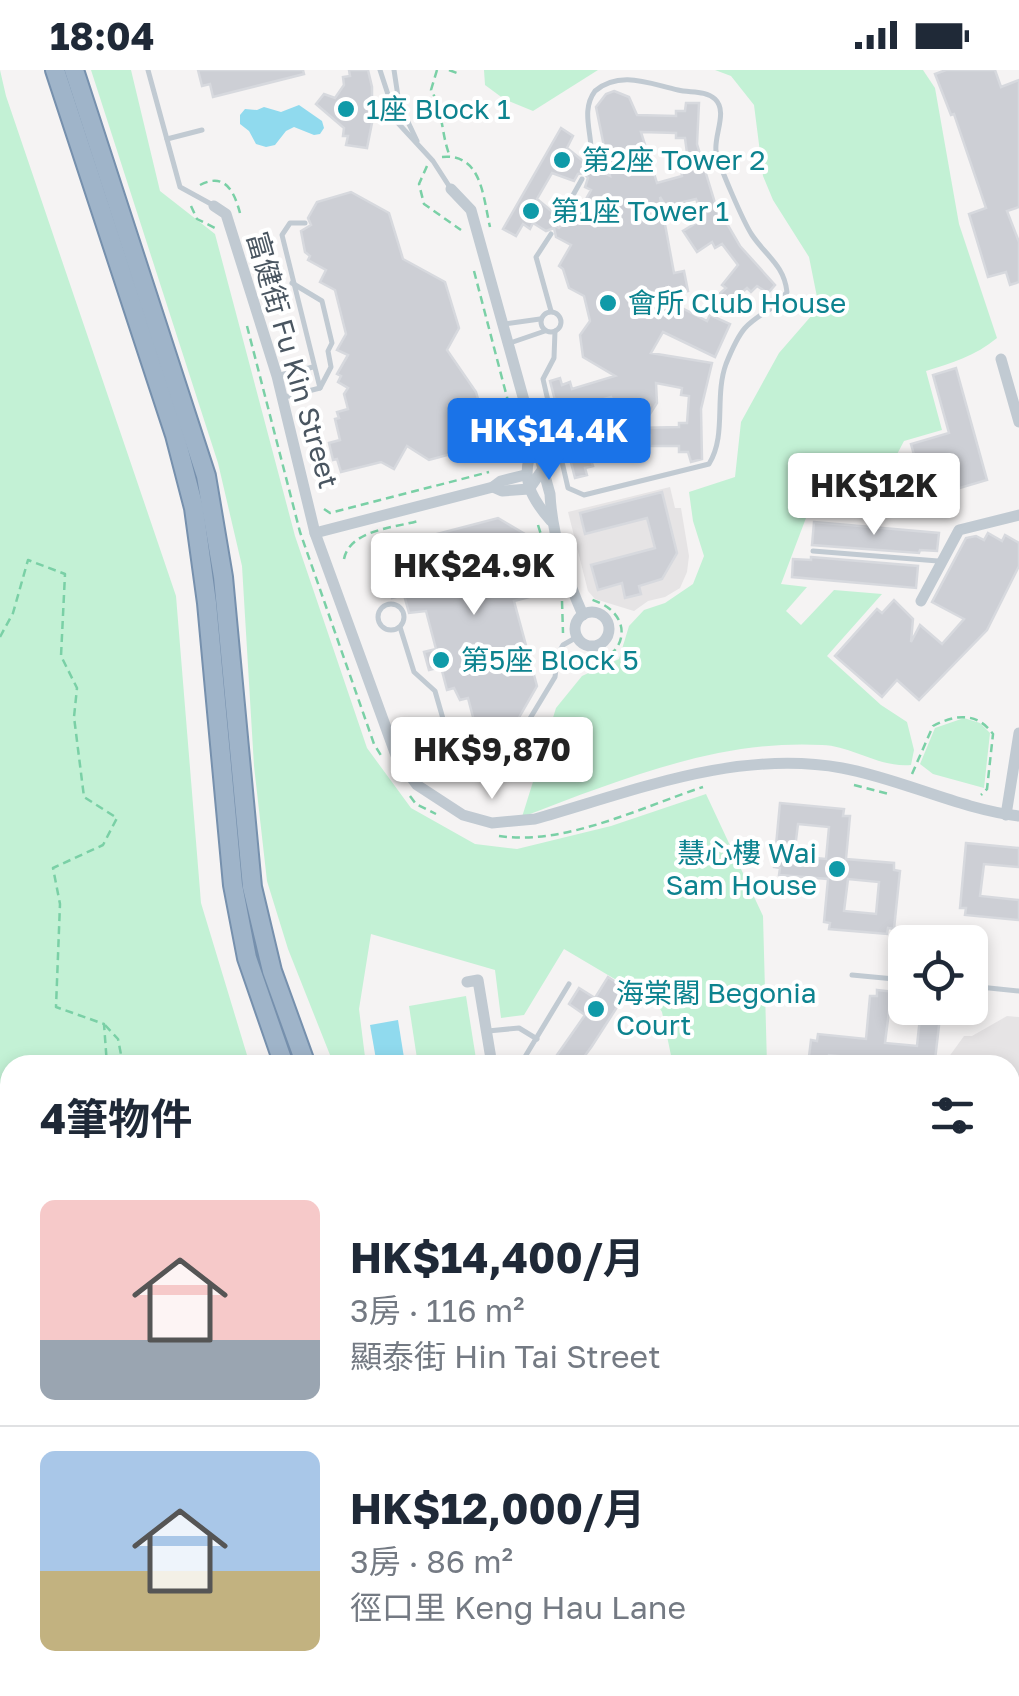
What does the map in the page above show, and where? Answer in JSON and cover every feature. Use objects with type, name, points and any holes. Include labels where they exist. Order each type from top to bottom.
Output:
[{"type":"highway","points":[[55,70],[175,435],[194,508],[207,603],[231,873],[247,958],[281,1055]]},
{"type":"highway","points":[[74,70],[212,502],[226,600],[252,886],[272,971],[302,1055]]},
{"type":"street","points":[[451,189],[471,210],[550,494],[552,520],[583,615]]},
{"type":"street","name":"富健街 Fu Kin Street","points":[[214,206],[226,214],[277,376],[315,533],[397,758],[417,785],[463,815],[492,823],[520,822],[713,769],[774,762],[844,768],[1013,816]]},
{"type":"street","points":[[1001,360],[1019,418]]},
{"type":"street","points":[[534,446],[526,462],[526,475],[537,505],[552,520]]},
{"type":"street","points":[[530,489],[543,469]]},
{"type":"street","points":[[315,533],[526,475]]},
{"type":"street","points":[[493,487],[502,491],[530,489]]},
{"type":"street","points":[[920,601],[963,527],[1019,516]]},
{"type":"street","points":[[594,612],[604,617],[609,634],[597,646],[585,645],[577,637],[575,627],[583,615],[594,612]]},
{"type":"street","points":[[1013,816],[1017,738]]},
{"type":"street","points":[[467,982],[478,980],[490,1055]]},
{"type":"lane","points":[[148,70],[180,187],[214,206]]},
{"type":"lane","points":[[380,70],[397,122],[451,189]]},
{"type":"lane","points":[[394,70],[399,102],[418,144]]},
{"type":"lane","points":[[550,234],[536,257],[551,312],[561,320],[555,331],[554,358],[543,379],[568,488],[584,495],[709,464],[720,448],[718,414],[726,364],[745,328],[774,309],[787,292],[784,273],[752,234],[716,150],[719,104],[712,96],[676,90],[639,75],[606,80],[594,92],[588,107],[590,165]]},
{"type":"lane","points":[[167,139],[202,130]]},
{"type":"lane","points":[[558,222],[582,179]]},
{"type":"lane","points":[[305,224],[290,223],[282,236],[320,388]]},
{"type":"lane","points":[[282,398],[320,388],[332,367],[328,351],[332,343],[322,301],[292,283]]},
{"type":"lane","points":[[504,324],[534,322],[551,312]]},
{"type":"lane","points":[[541,318],[545,331]]},
{"type":"lane","points":[[509,344],[555,331]]},
{"type":"lane","points":[[277,376],[314,366]]},
{"type":"lane","points":[[812,550],[941,562]]},
{"type":"lane","points":[[400,627],[388,630],[381,625],[381,610],[392,604],[400,608],[404,615],[400,627],[414,672],[435,690],[452,750],[467,757],[511,745],[524,733],[554,676],[558,654],[563,645],[577,637]]},
{"type":"lane","points":[[852,974],[888,978]]},
{"type":"lane","points":[[526,1055],[569,984]]},
{"type":"lane","points":[[988,988],[1019,991]]},
{"type":"lane","points":[[486,1032],[519,1028],[536,1039]]},
{"type":"path","points":[[437,70],[432,90],[442,108],[440,129],[450,156]]},
{"type":"path","points":[[450,70],[460,70]]},
{"type":"path","points":[[224,236],[197,219],[191,208],[193,194],[204,182],[226,183],[234,193],[241,217]]},
{"type":"path","points":[[243,310],[300,532],[374,744],[384,760]]},
{"type":"path","points":[[324,510],[330,513],[503,469]]},
{"type":"path","points":[[344,559],[346,549],[355,539],[423,519]]},
{"type":"path","points":[[0,637],[13,614],[28,560],[65,574],[61,656],[77,688],[74,716],[84,797],[117,818],[103,844],[53,868],[60,904],[56,1006],[104,1024],[118,1038],[121,1055]]},
{"type":"path","points":[[912,775],[933,726],[966,716],[994,734],[987,788],[981,794]]},
{"type":"path","points":[[495,836],[561,833],[712,784]]},
{"type":"path","points":[[852,784],[898,797]]},
{"type":"path","points":[[406,790],[416,804],[449,821]]},
{"type":"path","points":[[104,1024],[106,1055]]},
{"type":"shaded area","points":[[670,487],[675,508],[681,508],[689,556],[680,588],[634,611],[595,599],[588,591],[568,512]]},
{"type":"shaded area","points":[[1007,1016],[1019,1017],[1019,1055],[950,1055],[964,1036],[972,1036]]},
{"type":"green space","points":[[0,70],[176,596],[201,903],[247,1055],[0,1055]]},
{"type":"green space","points":[[91,70],[131,70],[160,191],[215,234],[295,536],[367,748],[411,808],[475,844],[517,849],[611,826],[706,794],[763,916],[767,1055],[671,1055],[657,1004],[564,949],[524,1015],[501,1018],[495,970],[371,934],[359,1009],[365,1055],[330,1055],[288,949],[267,881],[254,766],[242,566],[218,463]]},
{"type":"green space","points":[[484,70],[598,70],[533,111],[504,99],[485,85]]},
{"type":"green space","points":[[715,70],[923,70],[935,88],[959,224],[997,338],[972,354],[926,371],[942,430],[904,441],[894,460],[902,495],[865,515],[809,510],[781,584],[807,587],[786,611],[801,625],[834,590],[882,594],[827,656],[881,705],[907,722],[914,750],[911,765],[888,763],[822,745],[745,749],[669,765],[522,817],[556,708],[582,676],[619,659],[629,626],[644,610],[665,603],[693,584],[704,556],[689,492],[735,477],[741,422],[779,353],[819,307],[809,257],[773,200],[763,176],[754,105],[731,76]]},
{"type":"green space","points":[[964,718],[980,723],[990,733],[984,788],[933,774],[920,764],[935,728]]},
{"type":"green space","points":[[466,996],[475,1055],[416,1055],[409,1006]]},
{"type":"water","points":[[299,105],[322,121],[324,128],[320,134],[294,127],[275,145],[266,147],[256,144],[240,124],[245,109],[264,107],[281,112]]},
{"type":"water","points":[[398,1020],[404,1055],[375,1055],[370,1025]]},
{"type":"building","points":[[198,70],[303,70],[304,74],[213,97],[210,84],[202,86]]},
{"type":"building","name":"1座 Block 1","points":[[349,70],[368,70],[372,87],[367,148],[346,145],[348,136],[343,136],[344,128],[316,104],[324,94],[335,98],[344,85],[343,77],[350,76]]},
{"type":"building","points":[[946,70],[995,70],[1001,87],[1019,80],[1019,207],[1007,211],[1019,242],[1019,282],[1010,285],[1006,272],[988,277],[969,214],[986,208],[954,114],[951,115],[935,74]]},
{"type":"building","points":[[614,91],[629,97],[637,115],[676,116],[676,111],[685,111],[686,103],[699,103],[697,144],[715,203],[740,246],[775,285],[768,293],[757,286],[751,292],[747,288],[726,307],[716,297],[726,288],[722,285],[738,265],[722,244],[715,248],[712,242],[697,252],[683,231],[704,218],[696,199],[671,205],[672,217],[660,197],[674,273],[684,271],[688,291],[679,293],[682,308],[707,321],[710,315],[730,324],[715,357],[663,332],[651,353],[712,363],[701,409],[702,459],[691,462],[688,452],[679,452],[679,446],[650,446],[650,435],[638,428],[679,427],[679,423],[687,423],[689,396],[681,395],[682,388],[656,383],[657,403],[646,420],[634,422],[619,417],[611,397],[569,412],[577,441],[614,439],[617,452],[591,460],[593,466],[585,468],[587,475],[575,478],[550,381],[560,378],[562,385],[570,382],[572,389],[615,376],[583,357],[580,335],[590,321],[584,296],[569,288],[559,266],[571,245],[556,237],[554,228],[546,231],[533,223],[530,229],[523,224],[516,236],[503,229],[561,128],[573,136],[567,148],[583,161],[584,169],[595,168],[610,176],[596,107],[606,94]],"holes":[[[641,132],[676,133],[676,138],[685,138],[689,168],[681,170],[682,176],[657,183]],[[552,173],[574,181],[584,173],[588,178],[585,187],[591,190],[572,224],[566,221],[559,228],[552,224],[555,214],[537,199]]]},
{"type":"building","points":[[351,192],[389,213],[403,259],[445,282],[459,328],[447,350],[476,392],[485,423],[470,449],[429,460],[407,446],[394,469],[381,462],[341,472],[337,459],[333,460],[329,443],[340,440],[337,412],[348,409],[344,394],[348,388],[338,382],[341,376],[337,374],[348,355],[337,350],[346,334],[335,290],[320,282],[326,270],[308,260],[301,231],[311,225],[308,218],[317,202]]},
{"type":"building","points":[[956,368],[987,480],[926,498],[911,444],[949,433],[933,375]]},
{"type":"building","points":[[662,492],[677,553],[662,579],[639,586],[641,594],[625,598],[622,583],[598,590],[591,565],[655,548],[647,518],[585,534],[580,513]]},
{"type":"building","points":[[498,518],[525,534],[536,575],[525,579],[529,597],[514,601],[537,686],[509,735],[496,738],[497,742],[466,747],[461,729],[475,725],[468,698],[460,700],[454,688],[447,690],[441,667],[429,670],[424,652],[436,649],[426,611],[409,613],[404,595],[392,598],[386,575],[398,572],[392,550],[400,548],[399,544]]},
{"type":"building","points":[[814,522],[939,533],[937,551],[812,545]]},
{"type":"building","points":[[988,533],[1002,541],[1005,535],[1019,543],[1019,566],[987,630],[919,700],[897,680],[882,697],[835,656],[877,609],[882,613],[894,600],[913,619],[911,642],[920,625],[942,644],[964,619],[932,602],[966,538],[976,536],[984,540]]},
{"type":"building","points":[[811,557],[918,566],[916,588],[792,577],[793,559]]},
{"type":"building","name":"慧心樓 Wai Sam House","points":[[780,803],[844,809],[843,816],[850,816],[846,859],[894,863],[894,870],[900,871],[894,925],[888,925],[887,934],[829,929],[830,923],[824,922],[828,879],[779,875],[780,868],[774,867]],"holes":[[[798,824],[829,827],[826,859],[794,856]],[[848,879],[879,882],[876,914],[844,911]]]},
{"type":"building","points":[[966,843],[1019,848],[1019,867],[984,864],[980,896],[1019,900],[1019,920],[965,915],[966,908],[960,908]]},
{"type":"building","name":"海棠閣 Begonia Court","points":[[608,977],[628,990],[585,1055],[557,1055],[585,1015],[569,1004],[579,988],[595,998]]},
{"type":"building","points":[[877,990],[888,991],[885,1043],[917,1046],[919,1025],[939,1025],[936,1055],[809,1055],[811,1040],[817,1041],[818,1034],[866,1039],[870,996],[877,996]]},
{"type":"place","name":"1座 Block 1","points":[[346,109]]},
{"type":"place","name":"第2座 Tower 2","points":[[562,160]]},
{"type":"place","name":"第1座 Tower 1","points":[[531,211]]},
{"type":"place","name":"會所 Club House","points":[[608,303]]},
{"type":"place","name":"第5座 Block 5","points":[[441,660]]},
{"type":"place","name":"慧心樓 Wai Sam House","points":[[837,869]]},
{"type":"place","name":"海棠閣 Begonia Court","points":[[596,1009]]}]
